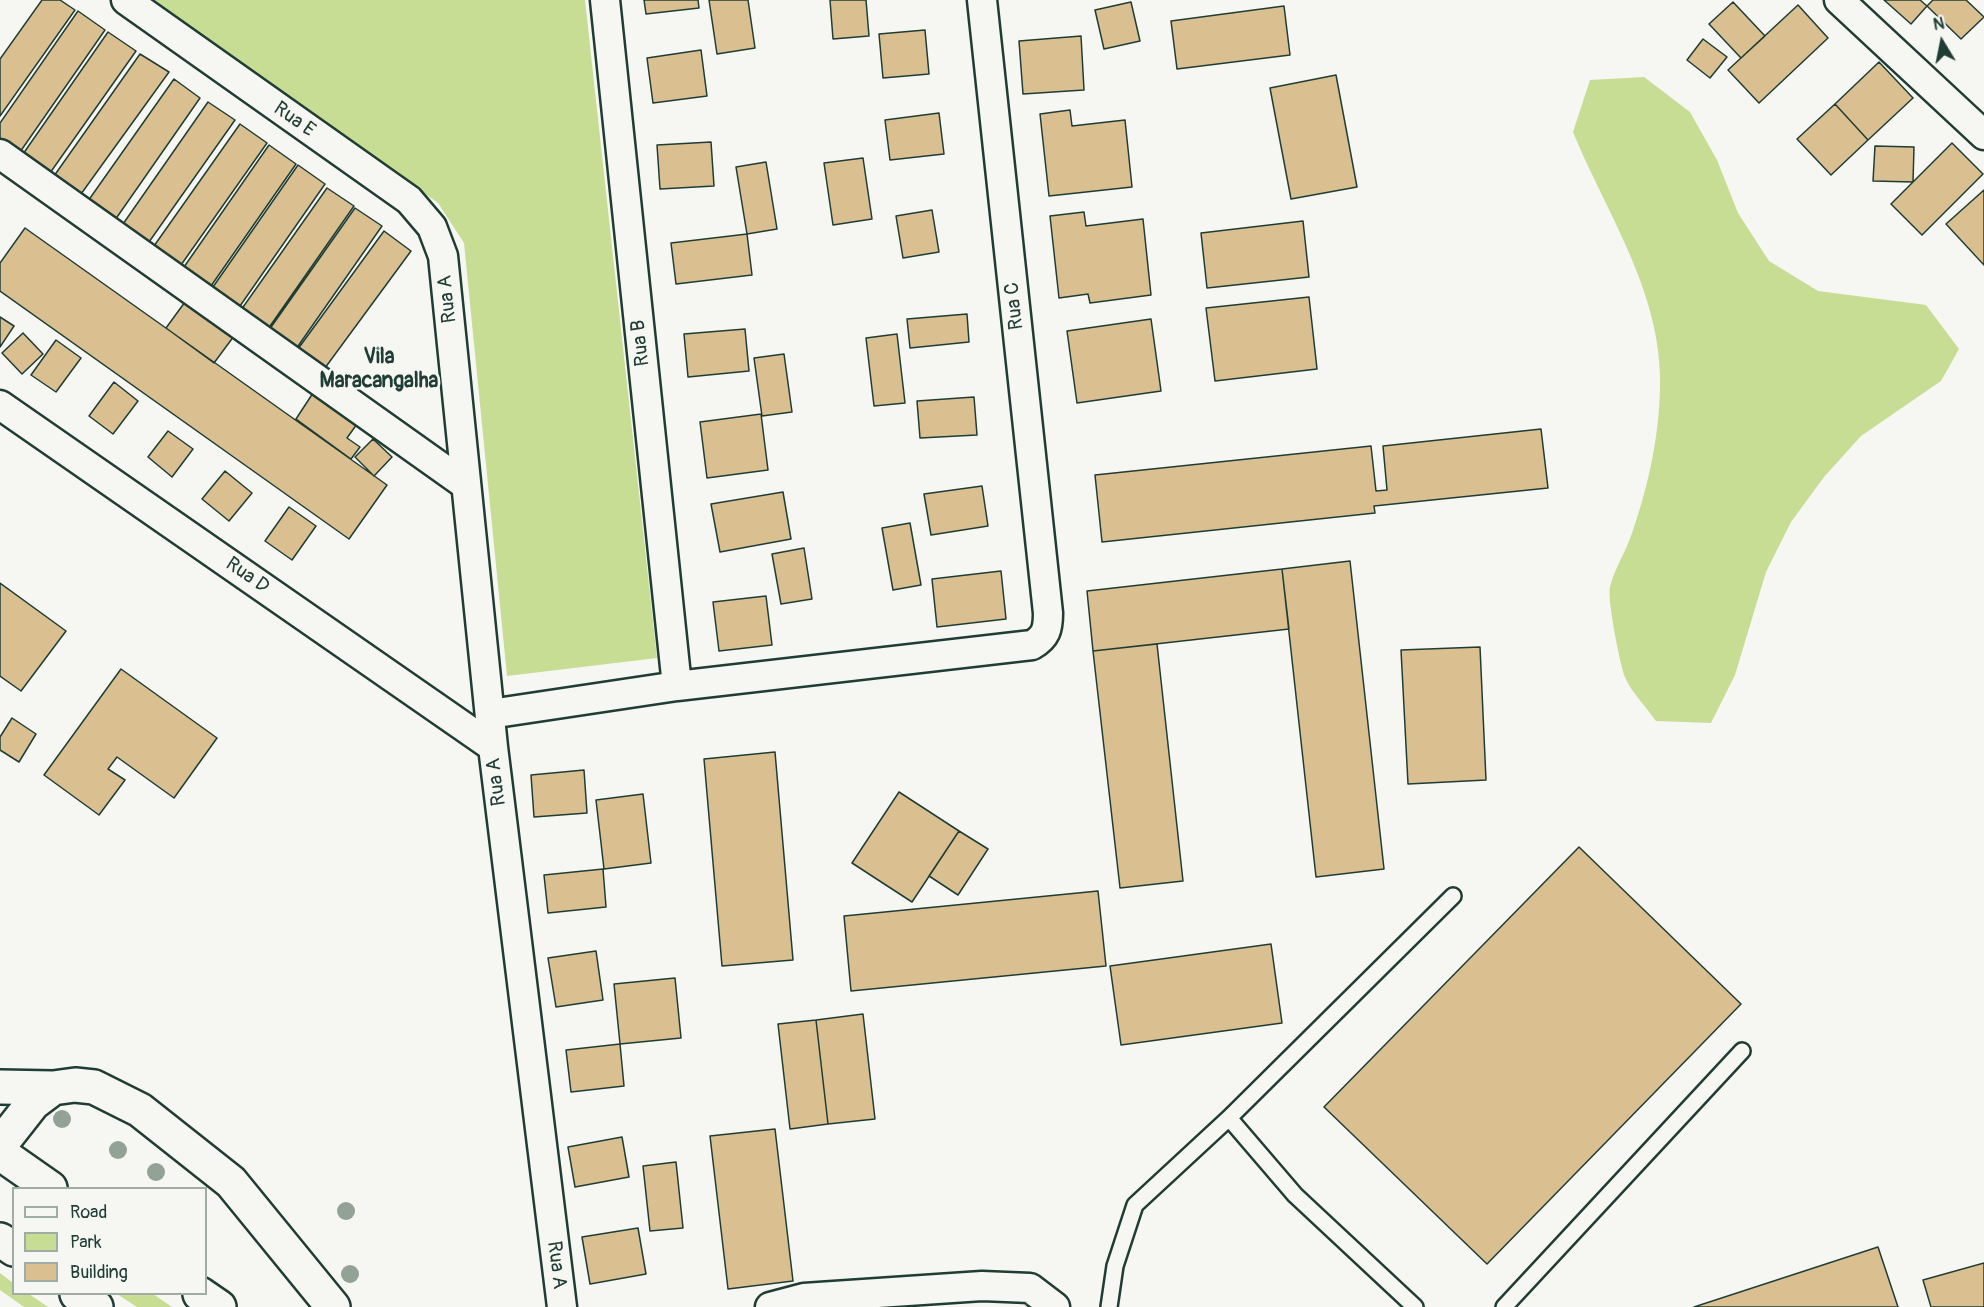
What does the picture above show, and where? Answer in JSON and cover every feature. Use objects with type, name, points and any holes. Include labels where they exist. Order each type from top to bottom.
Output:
[{"type":"main road","points":[[0,1087],[53,1088],[75,1085],[94,1087],[140,1110],[231,1182],[338,1304]]},
{"type":"main road","points":[[0,1145],[33,1103],[53,1088]]},
{"type":"main road","points":[[0,1153],[49,1187]]},
{"type":"main road","points":[[80,1295],[96,1307]]},
{"type":"main road","points":[[203,1295],[219,1307]]},
{"type":"street","name":"Rua E","points":[[126,0],[409,200],[432,227],[443,256]]},
{"type":"street","name":"Rua B","points":[[605,0],[677,686]]},
{"type":"street","name":"Rua C","points":[[677,686],[1032,645],[1042,639],[1048,629],[982,0]]},
{"type":"street","points":[[1839,0],[1984,135]]},
{"type":"street","points":[[0,154],[466,485]]},
{"type":"street","name":"Rua A","points":[[443,256],[493,747],[562,1307]]},
{"type":"street","name":"Rua D","points":[[0,405],[493,747]]},
{"type":"street","points":[[490,714],[677,686]]},
{"type":"street","points":[[770,1307],[804,1298],[982,1286],[1030,1288],[1054,1307]]},
{"type":"lane","points":[[1109,1307],[1115,1266],[1135,1205],[1229,1118],[1454,897]]},
{"type":"lane","points":[[1504,1307],[1742,1051]]},
{"type":"lane","points":[[1229,1118],[1295,1195],[1414,1307]]},
{"type":"green space","points":[[154,0],[585,0],[657,658],[507,676],[464,243],[438,203]]},
{"type":"green space","points":[[1644,77],[1690,112],[1717,160],[1738,213],[1769,261],[1818,291],[1926,305],[1959,349],[1941,381],[1861,436],[1824,477],[1791,522],[1766,572],[1735,675],[1711,723],[1656,721],[1625,677],[1610,604],[1610,587],[1631,536],[1653,457],[1660,375],[1657,343],[1640,281],[1573,132],[1590,80]]},
{"type":"green space","points":[[0,1273],[12,1282],[12,1295],[30,1295],[48,1307],[24,1307],[0,1290]]},
{"type":"green space","points":[[119,1295],[154,1295],[172,1307],[137,1307]]},
{"type":"building","points":[[42,0],[60,0],[75,10],[0,116],[0,59]]},
{"type":"building","points":[[644,0],[698,0],[699,8],[646,14]]},
{"type":"building","points":[[709,0],[748,0],[755,48],[717,54]]},
{"type":"building","points":[[830,0],[866,0],[869,36],[833,39]]},
{"type":"building","points":[[1884,0],[1920,0],[1927,6],[1911,24]]},
{"type":"building","points":[[1933,0],[1966,0],[1984,17],[1961,39],[1927,6]]},
{"type":"building","points":[[1131,2],[1140,41],[1104,49],[1095,10]]},
{"type":"building","points":[[1733,2],[1765,36],[1741,58],[1709,24]]},
{"type":"building","points":[[1798,5],[1828,38],[1759,103],[1728,70]]},
{"type":"building","points":[[1284,6],[1290,55],[1177,69],[1171,21]]},
{"type":"building","points":[[78,11],[105,30],[20,152],[0,138],[0,123]]},
{"type":"building","points":[[925,30],[929,74],[883,78],[879,34]]},
{"type":"building","points":[[108,32],[136,51],[50,173],[23,154]]},
{"type":"building","points":[[1081,36],[1084,90],[1023,94],[1019,41]]},
{"type":"building","points":[[1703,39],[1727,57],[1710,78],[1687,60]]},
{"type":"building","points":[[701,50],[707,96],[653,103],[647,58]]},
{"type":"building","points":[[140,54],[169,72],[81,194],[54,176]]},
{"type":"building","points":[[1879,62],[1913,98],[1868,140],[1835,104]]},
{"type":"building","points":[[1336,75],[1357,187],[1291,199],[1270,88]]},
{"type":"building","points":[[174,79],[200,98],[115,220],[88,201]]},
{"type":"building","points":[[208,102],[235,120],[149,242],[123,224]]},
{"type":"building","points":[[1835,104],[1868,140],[1831,175],[1797,139]]},
{"type":"building","points":[[1070,110],[1072,126],[1125,120],[1132,187],[1049,196],[1040,114]]},
{"type":"building","points":[[939,113],[944,154],[890,160],[885,120]]},
{"type":"building","points":[[240,124],[267,143],[181,265],[154,246]]},
{"type":"building","points":[[711,142],[714,186],[660,189],[657,145]]},
{"type":"building","points":[[1952,143],[1983,174],[1922,235],[1891,204]]},
{"type":"building","points":[[269,145],[296,164],[211,286],[184,267]]},
{"type":"building","points":[[1875,146],[1914,147],[1913,182],[1873,181]]},
{"type":"building","points":[[863,158],[872,219],[833,225],[824,163]]},
{"type":"building","points":[[766,162],[777,229],[747,234],[736,167]]},
{"type":"building","points":[[298,165],[325,184],[240,306],[213,287]]},
{"type":"building","points":[[327,188],[354,206],[268,329],[241,310]]},
{"type":"building","points":[[1984,190],[1984,265],[1946,224]]},
{"type":"building","points":[[355,208],[382,226],[296,349],[269,330]]},
{"type":"building","points":[[932,210],[939,252],[903,258],[896,216]]},
{"type":"building","points":[[1084,212],[1086,226],[1143,219],[1151,295],[1090,303],[1088,294],[1059,298],[1050,216]]},
{"type":"building","points":[[1303,221],[1309,277],[1207,288],[1201,233]]},
{"type":"building","points":[[25,228],[387,485],[349,539],[0,291],[0,263]]},
{"type":"building","points":[[384,231],[411,251],[322,372],[295,353]]},
{"type":"building","points":[[747,234],[752,275],[676,284],[671,243]]},
{"type":"building","points":[[1309,297],[1317,369],[1215,381],[1206,308]]},
{"type":"building","points":[[185,302],[234,336],[214,363],[166,328]]},
{"type":"building","points":[[967,314],[969,342],[910,348],[907,319]]},
{"type":"building","points":[[0,317],[14,326],[0,347]]},
{"type":"building","points":[[1151,319],[1161,391],[1077,403],[1067,331]]},
{"type":"building","points":[[745,329],[749,371],[688,377],[684,334]]},
{"type":"building","points":[[23,333],[43,354],[22,374],[2,353]]},
{"type":"building","points":[[897,334],[905,403],[874,406],[866,338]]},
{"type":"building","points":[[56,340],[81,358],[56,392],[31,375]]},
{"type":"building","points":[[784,354],[792,412],[762,416],[754,358]]},
{"type":"building","points":[[114,382],[138,401],[113,434],[89,416]]},
{"type":"building","points":[[313,393],[357,424],[347,438],[360,447],[351,459],[296,419]]},
{"type":"building","points":[[974,397],[977,435],[920,438],[917,401]]},
{"type":"building","points":[[761,414],[768,470],[707,478],[700,422]]},
{"type":"building","points":[[1541,429],[1548,488],[1374,506],[1375,513],[1102,542],[1095,475],[1371,446],[1376,491],[1387,490],[1383,446]]},
{"type":"building","points":[[168,431],[193,449],[172,477],[148,457]]},
{"type":"building","points":[[373,439],[392,457],[374,476],[355,457]]},
{"type":"building","points":[[225,471],[252,493],[229,521],[202,499]]},
{"type":"building","points":[[982,486],[988,526],[931,535],[924,494]]},
{"type":"building","points":[[783,492],[791,539],[720,552],[711,504]]},
{"type":"building","points":[[289,507],[316,526],[292,560],[265,541]]},
{"type":"building","points":[[910,523],[921,585],[893,590],[882,528]]},
{"type":"building","points":[[804,548],[812,599],[781,604],[772,554]]},
{"type":"building","points":[[1350,561],[1384,869],[1316,877],[1282,569]]},
{"type":"building","points":[[1282,569],[1289,629],[1093,651],[1087,591]]},
{"type":"building","points":[[1001,571],[1006,619],[937,627],[932,579]]},
{"type":"building","points":[[0,583],[66,631],[21,691],[0,676]]},
{"type":"building","points":[[766,596],[772,645],[719,651],[713,602]]},
{"type":"building","points":[[1157,644],[1183,881],[1120,888],[1093,651]]},
{"type":"building","points":[[1480,647],[1486,780],[1408,784],[1401,650]]},
{"type":"building","points":[[121,669],[217,738],[174,798],[117,757],[108,769],[125,780],[99,815],[44,775]]},
{"type":"building","points":[[12,718],[36,734],[19,762],[0,750],[0,737]]},
{"type":"building","points":[[775,752],[793,960],[722,966],[704,759]]},
{"type":"building","points":[[584,770],[587,813],[534,817],[531,775]]},
{"type":"building","points":[[899,792],[959,831],[912,902],[852,863]]},
{"type":"building","points":[[643,794],[651,863],[604,869],[596,800]]},
{"type":"building","points":[[959,831],[988,849],[958,895],[929,876]]},
{"type":"building","points":[[1579,847],[1741,1004],[1487,1264],[1324,1107]]},
{"type":"building","points":[[603,869],[606,907],[548,913],[544,875]]},
{"type":"building","points":[[1098,891],[1106,966],[851,991],[844,916]]},
{"type":"building","points":[[1271,944],[1282,1023],[1121,1045],[1110,966]]},
{"type":"building","points":[[596,951],[603,1000],[556,1007],[548,958]]},
{"type":"building","points":[[675,978],[681,1038],[620,1044],[614,984]]},
{"type":"building","points":[[863,1014],[875,1119],[828,1124],[816,1020]]},
{"type":"building","points":[[816,1020],[828,1124],[790,1129],[778,1024]]},
{"type":"building","points":[[620,1044],[624,1086],[571,1092],[566,1050]]},
{"type":"building","points":[[775,1129],[793,1281],[728,1289],[710,1136]]},
{"type":"building","points":[[622,1137],[629,1177],[575,1187],[568,1147]]},
{"type":"building","points":[[676,1162],[683,1228],[650,1231],[643,1166]]},
{"type":"building","points":[[638,1228],[646,1274],[590,1284],[582,1237]]},
{"type":"building","points":[[1878,1247],[1898,1307],[1694,1307]]},
{"type":"building","points":[[1984,1263],[1984,1307],[1931,1307],[1923,1280]]},
{"type":"district","name":"Vila Maracangalha","points":[[379,370]]}]
